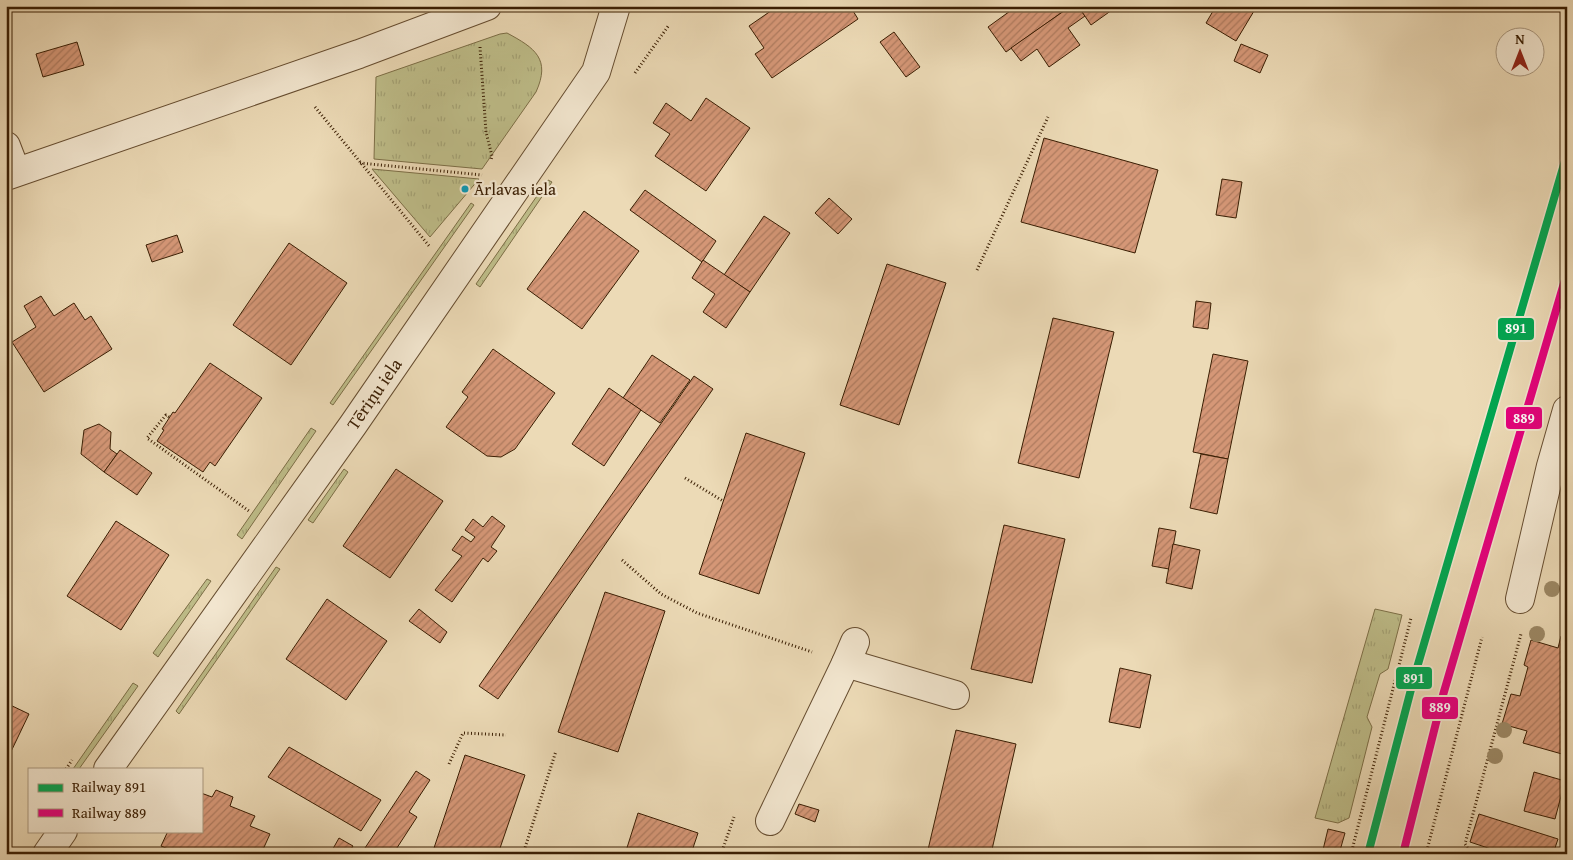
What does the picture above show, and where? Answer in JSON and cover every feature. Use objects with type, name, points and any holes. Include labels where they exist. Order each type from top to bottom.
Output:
[{"type":"street","points":[[6,146],[11,174],[359,54],[487,6]]},
{"type":"street","name":"Tēriņu iela","points":[[109,768],[353,425],[596,72],[616,6]]},
{"type":"street","points":[[1520,599],[1551,466],[1567,410]]},
{"type":"street","points":[[770,820],[850,653],[955,695]]},
{"type":"street","points":[[47,854],[62,832]]},
{"type":"path","points":[[480,45],[486,132],[492,156],[489,166]]},
{"type":"path","points":[[312,103],[430,248]]},
{"type":"path","points":[[977,270],[1048,117]]},
{"type":"path","points":[[360,164],[487,175]]},
{"type":"path","points":[[169,418],[166,415],[148,438],[250,512]]},
{"type":"path","points":[[685,478],[723,502]]},
{"type":"path","points":[[622,560],[661,594],[697,613],[850,653]]},
{"type":"path","points":[[1471,854],[1465,844],[1525,620],[1520,599]]},
{"type":"path","points":[[1351,854],[1410,618]]},
{"type":"path","points":[[1426,854],[1482,637]]},
{"type":"path","points":[[449,764],[463,733],[506,734]]},
{"type":"path","points":[[524,854],[556,751]]},
{"type":"path","points":[[721,854],[736,810]]},
{"type":"green space","points":[[507,33],[525,44],[538,56],[542,71],[536,92],[482,169],[374,159],[376,77]]},
{"type":"green space","points":[[372,169],[479,179],[430,237]]},
{"type":"green space","points":[[548,180],[552,182],[480,287],[476,284]]},
{"type":"green space","points":[[471,203],[474,205],[333,405],[330,403]]},
{"type":"green space","points":[[311,428],[316,431],[242,539],[237,535]]},
{"type":"green space","points":[[344,469],[348,472],[313,523],[308,520]]},
{"type":"green space","points":[[276,567],[280,569],[179,714],[176,711]]},
{"type":"green space","points":[[207,579],[211,581],[158,657],[153,653]]},
{"type":"green space","points":[[1375,609],[1402,615],[1388,669],[1380,674],[1367,717],[1372,727],[1349,818],[1338,823],[1315,818]]},
{"type":"green space","points":[[133,683],[138,686],[80,768],[74,768]]},
{"type":"building","points":[[778,6],[850,6],[858,19],[772,78],[755,54],[764,48],[749,26]]},
{"type":"building","points":[[1017,6],[1071,6],[1006,52],[988,27]]},
{"type":"building","points":[[1071,6],[1078,6],[1085,16],[1068,28],[1080,45],[1049,67],[1037,49],[1021,61],[1011,48]]},
{"type":"building","points":[[1078,6],[1110,6],[1112,10],[1091,25]]},
{"type":"building","points":[[1216,6],[1257,6],[1236,41],[1206,23]]},
{"type":"building","points":[[894,32],[920,67],[906,77],[880,42]]},
{"type":"building","points":[[77,42],[84,65],[43,77],[36,54]]},
{"type":"building","points":[[1241,44],[1268,55],[1260,73],[1234,61]]},
{"type":"building","points":[[706,98],[750,128],[706,191],[655,156],[670,134],[653,123],[666,103],[691,121]]},
{"type":"building","points":[[1044,138],[1158,170],[1135,253],[1021,222]]},
{"type":"building","points":[[1222,179],[1242,182],[1236,218],[1216,215]]},
{"type":"building","points":[[645,190],[716,241],[702,262],[630,210]]},
{"type":"building","points":[[829,198],[852,219],[838,234],[815,213]]},
{"type":"building","points":[[584,211],[639,251],[582,329],[527,289]]},
{"type":"building","points":[[764,216],[790,233],[750,292],[724,275]]},
{"type":"building","points":[[177,235],[183,252],[152,262],[146,245]]},
{"type":"building","points":[[289,243],[347,283],[291,365],[233,325]]},
{"type":"building","points":[[703,260],[750,292],[726,328],[703,312],[715,294],[692,278]]},
{"type":"building","points":[[887,264],[946,283],[899,425],[840,405]]},
{"type":"building","points":[[41,296],[54,316],[74,303],[85,320],[91,316],[112,349],[44,392],[12,342],[36,327],[24,306]]},
{"type":"building","points":[[1196,301],[1211,303],[1208,329],[1193,327]]},
{"type":"building","points":[[1053,318],[1114,332],[1079,478],[1018,463]]},
{"type":"building","points":[[493,349],[555,393],[515,449],[501,457],[487,456],[446,427],[468,397],[462,392]]},
{"type":"building","points":[[1213,354],[1248,361],[1228,459],[1193,452]]},
{"type":"building","points":[[652,355],[690,380],[660,423],[623,398]]},
{"type":"building","points":[[210,363],[262,398],[215,466],[210,462],[203,472],[157,441],[173,412],[175,413]]},
{"type":"building","points":[[694,376],[713,389],[498,699],[479,686]]},
{"type":"building","points":[[609,388],[641,410],[604,466],[572,444]]},
{"type":"building","points":[[99,424],[111,432],[110,449],[117,454],[104,472],[81,454],[84,430]]},
{"type":"building","points":[[746,433],[805,453],[759,594],[699,574]]},
{"type":"building","points":[[120,450],[152,473],[137,495],[104,472]]},
{"type":"building","points":[[1201,454],[1228,459],[1217,514],[1190,508]]},
{"type":"building","points":[[396,469],[443,501],[390,578],[343,546]]},
{"type":"building","points":[[492,516],[505,526],[491,547],[497,551],[488,562],[483,558],[452,602],[435,590],[462,556],[452,550],[462,536],[471,542],[475,537],[465,530],[473,519],[483,527]]},
{"type":"building","points":[[116,521],[169,555],[121,630],[67,596]]},
{"type":"building","points":[[1004,525],[1065,539],[1032,683],[971,669]]},
{"type":"building","points":[[1159,528],[1176,531],[1169,569],[1152,566]]},
{"type":"building","points":[[1173,544],[1200,550],[1192,589],[1166,583]]},
{"type":"building","points":[[605,592],[665,611],[618,752],[558,732]]},
{"type":"building","points":[[327,599],[387,641],[346,700],[286,659]]},
{"type":"building","points":[[419,609],[447,632],[440,643],[409,621]]},
{"type":"building","points":[[1561,636],[1567,638],[1567,738],[1562,754],[1523,743],[1527,731],[1502,724],[1511,694],[1520,696],[1528,667],[1524,665],[1531,640],[1558,648]]},
{"type":"building","points":[[1120,668],[1151,675],[1140,728],[1109,722]]},
{"type":"building","points":[[6,703],[29,714],[6,762]]},
{"type":"building","points":[[956,730],[1016,744],[991,854],[927,854]]},
{"type":"building","points":[[289,747],[381,800],[361,831],[268,777]]},
{"type":"building","points":[[465,755],[525,775],[498,854],[432,854]]},
{"type":"building","points":[[416,771],[430,780],[409,812],[417,817],[393,854],[361,854]]},
{"type":"building","points":[[1534,772],[1565,781],[1555,819],[1524,811]]},
{"type":"building","points":[[216,790],[233,797],[230,806],[255,816],[250,826],[270,834],[261,854],[180,854],[161,846],[168,832],[202,832],[202,793],[212,797]]},
{"type":"building","points":[[799,804],[819,810],[815,822],[795,814]]},
{"type":"building","points":[[638,813],[698,833],[691,854],[625,854]]},
{"type":"building","points":[[1479,814],[1558,839],[1553,854],[1506,854],[1470,842]]},
{"type":"building","points":[[1328,829],[1345,833],[1339,854],[1322,854]]},
{"type":"building","points":[[339,838],[353,846],[348,854],[330,854]]},
{"type":"rail line","name":"891","points":[[1368,854],[1414,678],[1567,154]]},
{"type":"rail line","name":"889","points":[[1403,854],[1443,695],[1567,273]]},
{"type":"place","name":"Ārlavas iela","points":[[465,189]]}]
